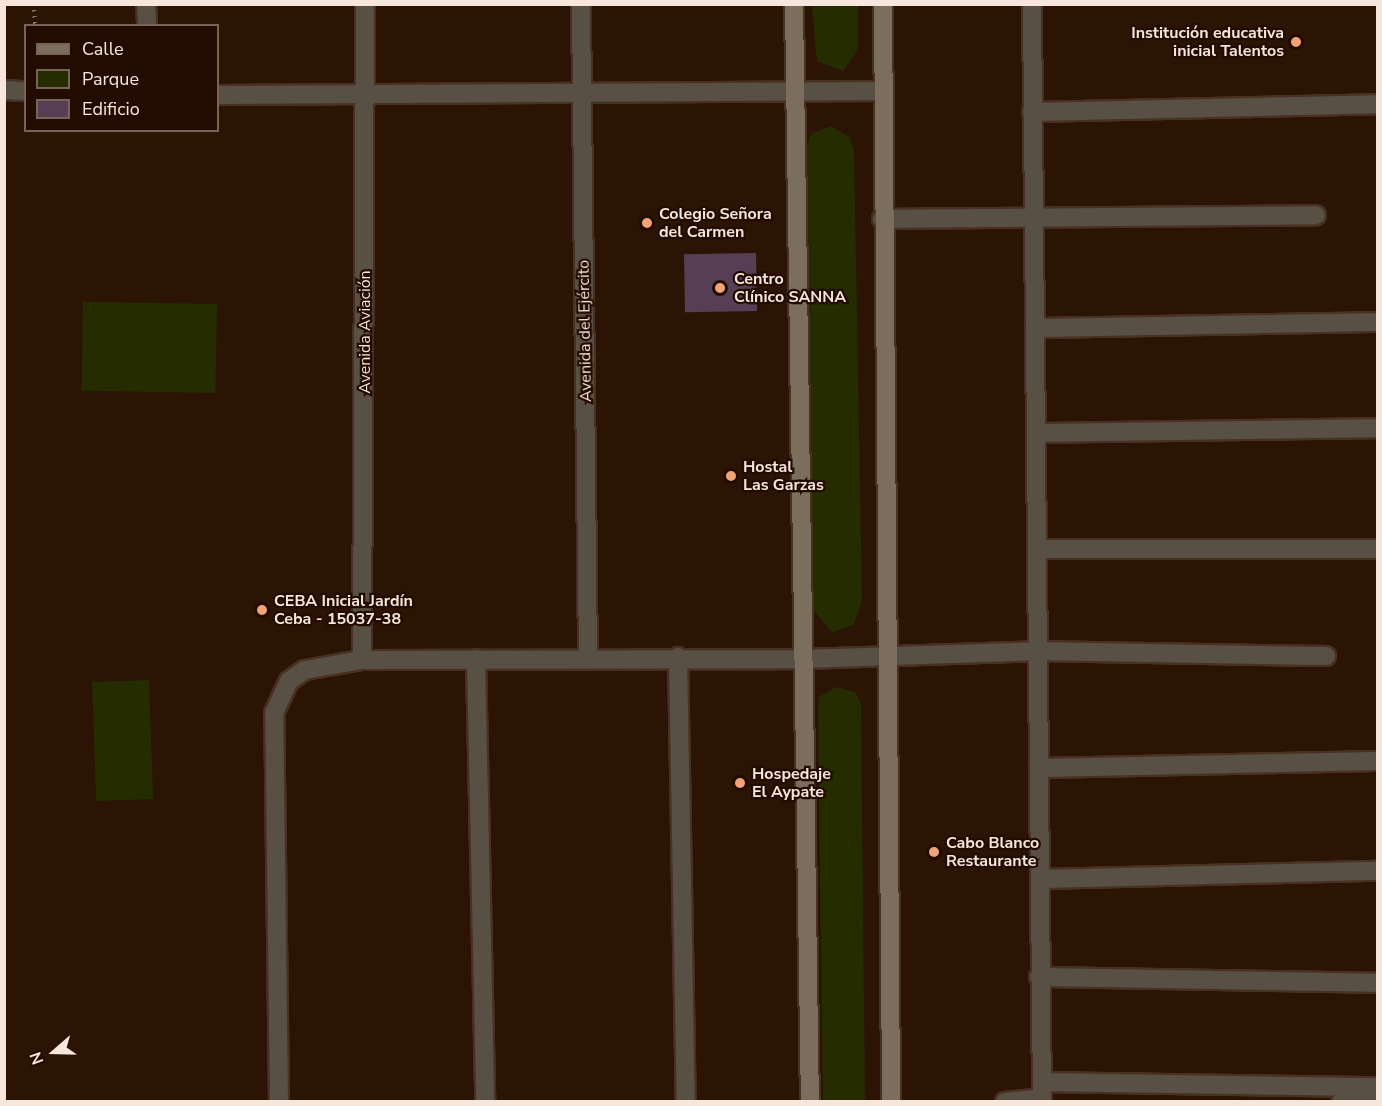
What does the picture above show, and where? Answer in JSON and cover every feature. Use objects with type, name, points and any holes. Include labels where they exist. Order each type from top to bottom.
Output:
[{"type":"main road","points":[[794,4],[801,659],[810,1101]]},
{"type":"main road","points":[[883,4],[882,219],[890,657],[891,1101]]},
{"type":"street","points":[[146,4],[147,24]]},
{"type":"street","name":"Avenida Aviación","points":[[362,660],[367,97],[365,4]]},
{"type":"street","name":"Avenida del Ejército","points":[[581,4],[588,658]]},
{"type":"street","points":[[1032,4],[1032,112],[1036,216],[1038,549],[1036,651],[1041,768],[1042,879],[1039,977],[1042,1094]]},
{"type":"street","points":[[4,90],[24,91]]},
{"type":"street","points":[[219,95],[367,97],[883,91]]},
{"type":"street","points":[[1032,112],[1377,104]]},
{"type":"street","points":[[882,219],[1316,214]]},
{"type":"street","points":[[1036,328],[1377,321]]},
{"type":"street","points":[[1037,433],[1377,428]]},
{"type":"street","points":[[1038,549],[1377,549]]},
{"type":"street","points":[[279,1101],[274,713],[289,681],[304,670],[362,660],[678,657],[801,659],[1036,651],[1326,656]]},
{"type":"street","points":[[678,657],[686,1101]]},
{"type":"street","points":[[476,659],[485,1101]]},
{"type":"street","points":[[1041,768],[1377,761]]},
{"type":"street","points":[[1042,879],[1377,871]]},
{"type":"street","points":[[1039,977],[1377,983]]},
{"type":"street","points":[[1005,1101],[1042,1094],[1377,1087]]},
{"type":"street","points":[[1341,1101],[1377,1098]]},
{"type":"path","points":[[34,4],[35,24]]},
{"type":"green space","points":[[812,5],[858,5],[858,49],[843,71],[817,61]]},
{"type":"green space","points":[[831,126],[849,137],[854,150],[862,600],[854,625],[832,632],[813,610],[803,156],[812,133]]},
{"type":"green space","points":[[83,302],[217,304],[215,393],[81,391]]},
{"type":"green space","points":[[149,680],[153,799],[96,801],[92,682]]},
{"type":"green space","points":[[836,687],[855,692],[861,703],[865,1101],[823,1101],[818,708],[819,697]]},
{"type":"building","name":"Centro Clínico SANNA","points":[[756,253],[757,311],[685,312],[684,254]]},
{"type":"place","name":"Institución educativa inicial Talentos","points":[[1296,42]]},
{"type":"place","name":"Colegio Señora del Carmen","points":[[647,223]]},
{"type":"place","name":"Centro Clínico SANNA","points":[[720,288]]},
{"type":"place","name":"Hostal Las Garzas","points":[[731,476]]},
{"type":"place","name":"CEBA Inicial Jardín Ceba - 15037-38","points":[[262,610]]},
{"type":"place","name":"Hospedaje El Aypate","points":[[740,783]]},
{"type":"place","name":"Cabo Blanco Restaurante","points":[[934,852]]}]
